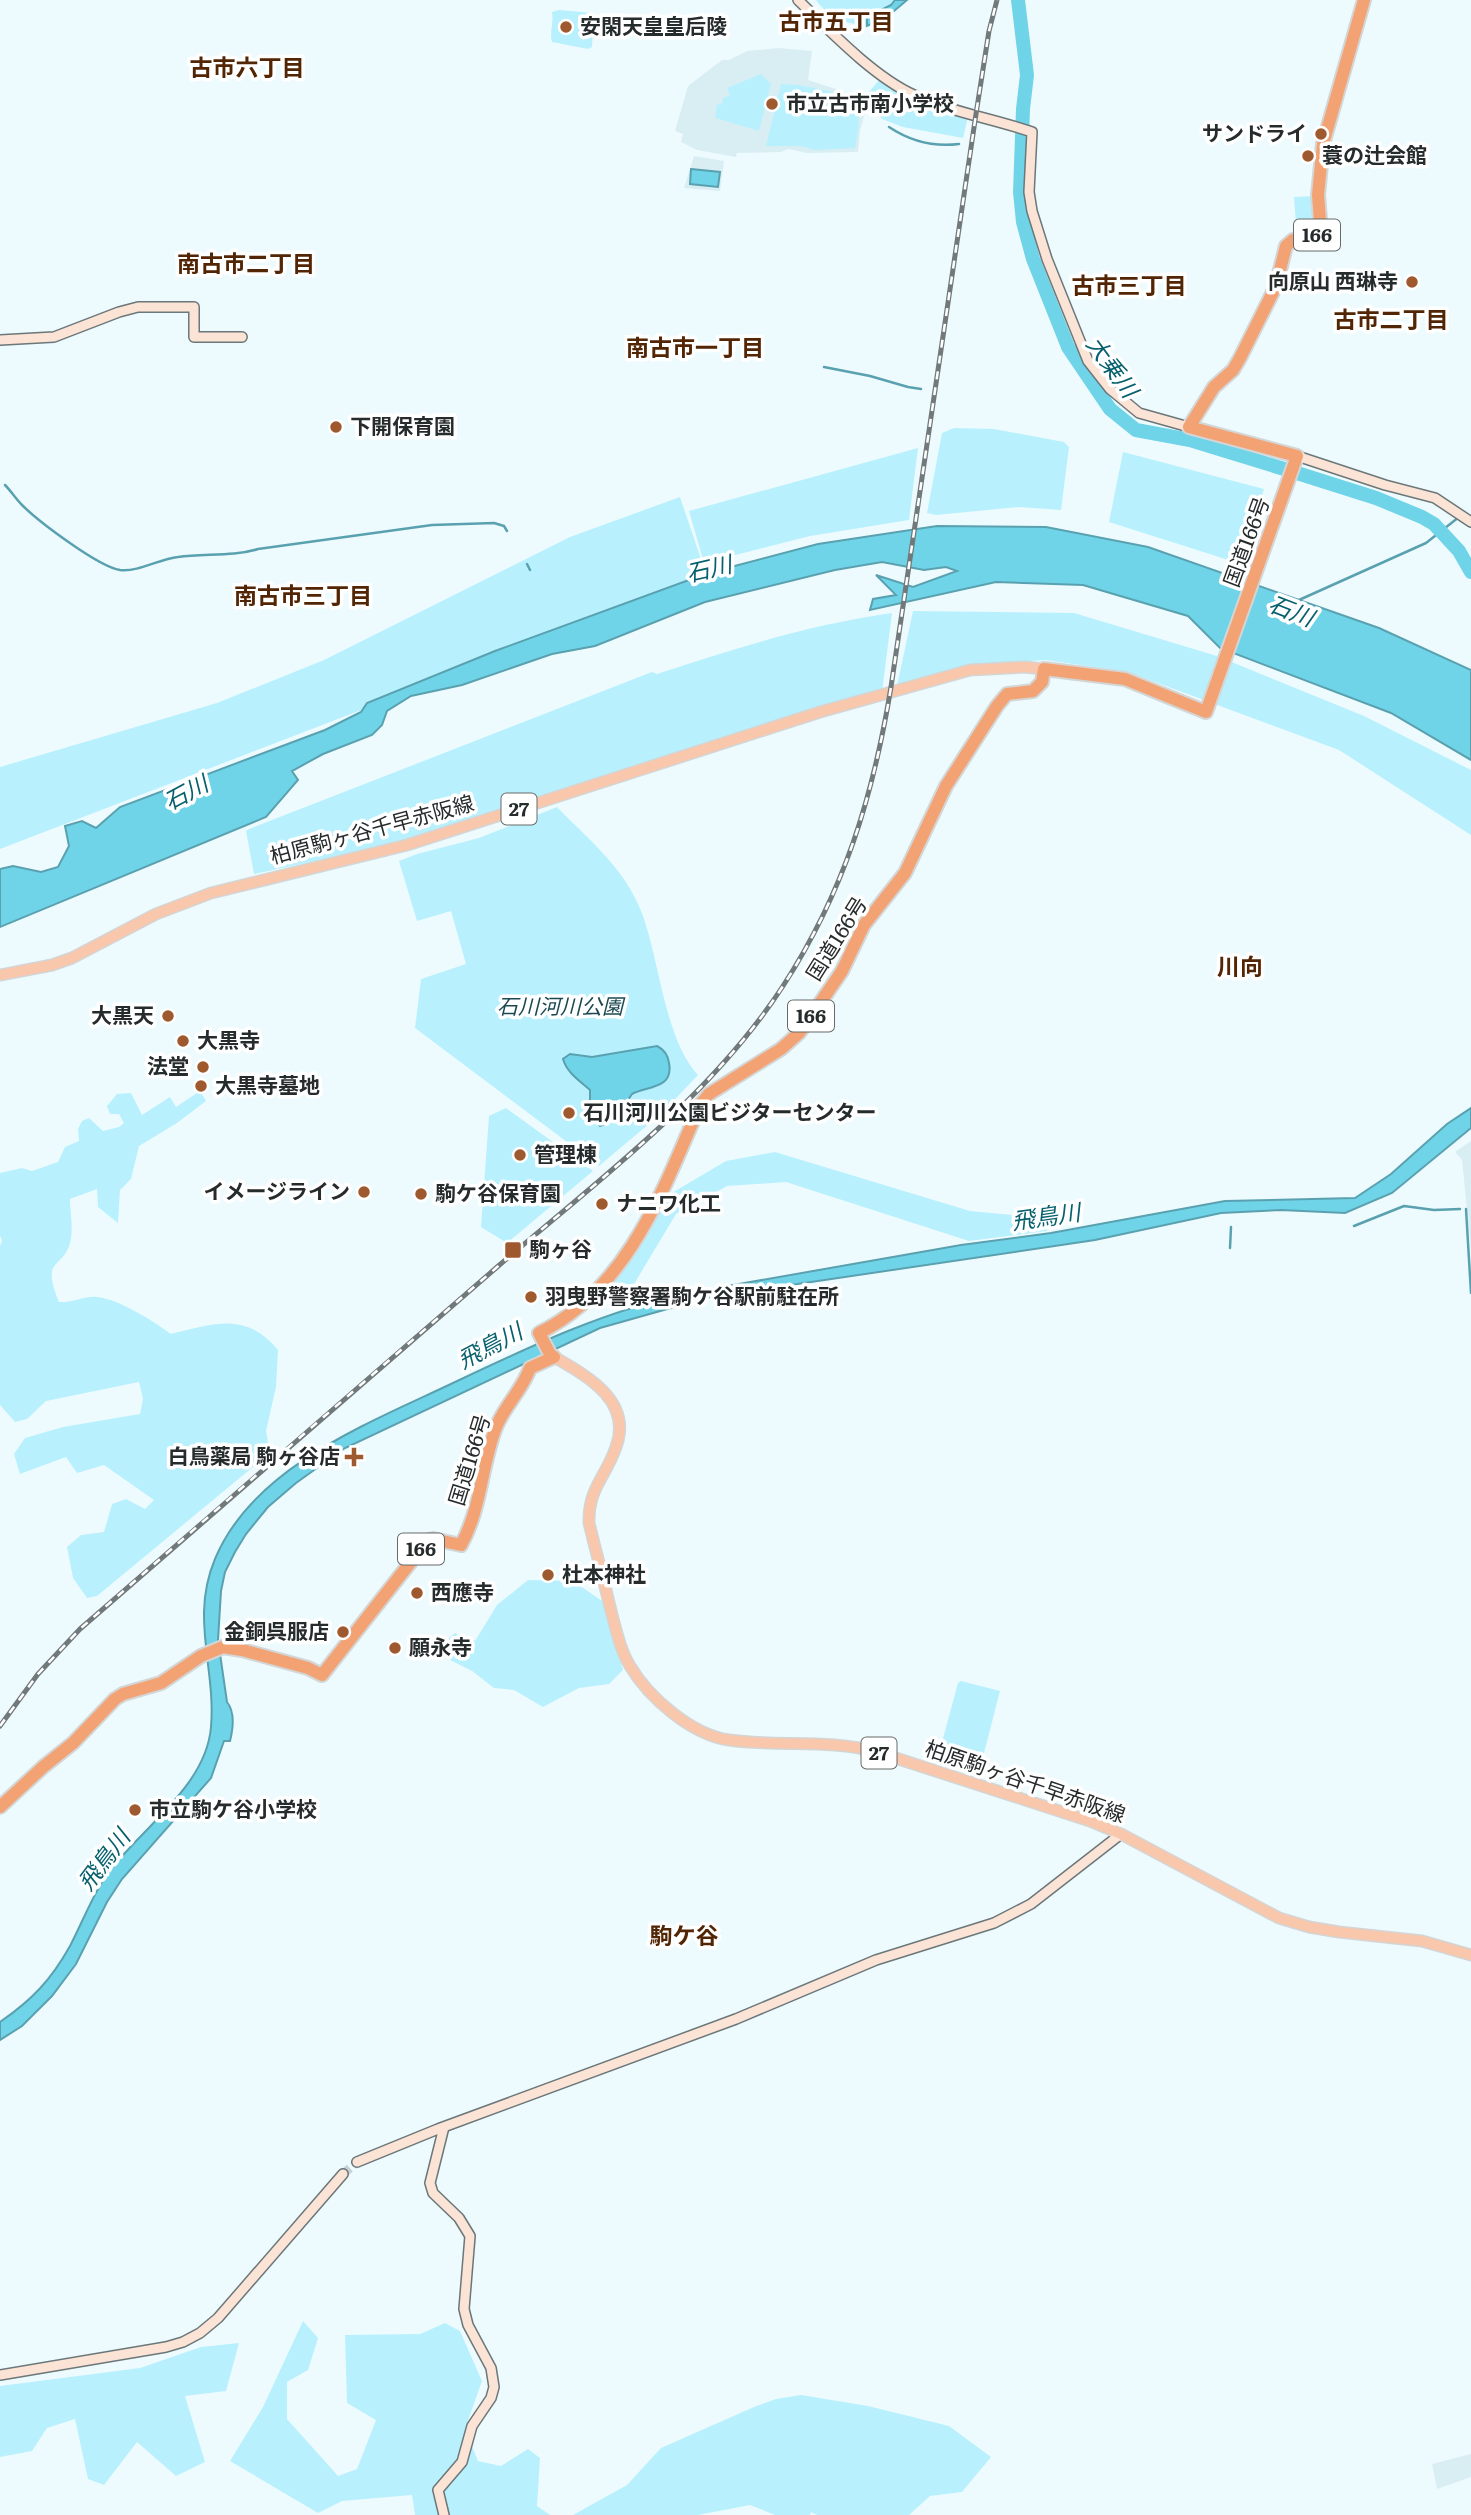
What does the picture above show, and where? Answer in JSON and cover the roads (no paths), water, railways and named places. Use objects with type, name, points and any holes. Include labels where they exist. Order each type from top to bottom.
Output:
[{"type":"highway","name":"166","points":[[1189,427],[1214,387],[1233,369],[1240,358],[1276,286],[1286,246],[1293,240],[1313,239],[1321,232],[1318,195],[1323,144],[1364,0]]},
{"type":"highway","points":[[1189,427],[1297,458]]},
{"type":"highway","name":"国道166号","points":[[0,1807],[94,1723],[115,1699],[123,1694],[161,1684],[203,1654],[221,1648],[242,1650],[308,1668],[322,1675],[428,1540],[461,1545],[470,1527],[494,1434],[501,1417],[523,1385],[530,1368],[552,1356],[539,1333],[576,1311],[605,1282],[632,1246],[661,1194],[700,1105],[709,1094],[760,1064],[799,1032],[842,971],[864,925],[905,873],[946,786],[997,706],[1007,694],[1033,691],[1042,682],[1044,669],[1125,679],[1206,712],[1297,458]]},
{"type":"main road","name":"柏原駒ヶ谷千早赤阪線","points":[[0,975],[52,965],[72,958],[156,914],[211,893],[407,845],[820,712],[970,670],[1025,667],[1044,669]]},
{"type":"main road","name":"柏原駒ヶ谷千早赤阪線","points":[[552,1356],[605,1391],[615,1409],[617,1447],[592,1495],[588,1507],[589,1523],[619,1639],[629,1665],[668,1709],[709,1735],[730,1740],[856,1747],[1046,1805],[1121,1834],[1279,1918],[1339,1932],[1422,1941],[1471,1955]]},
{"type":"street","points":[[798,0],[897,86],[931,102],[1032,132],[1032,211],[1056,282],[1088,361],[1111,389],[1139,413],[1189,427]]},
{"type":"street","points":[[0,340],[54,337],[119,312],[149,306],[194,307],[194,337],[242,337]]},
{"type":"street","points":[[1297,458],[1435,498],[1471,522]]},
{"type":"street","points":[[357,2162],[736,2019],[876,1960],[994,1923],[1031,1904],[1121,1834]]},
{"type":"street","points":[[444,2127],[429,2183],[433,2193],[459,2218],[470,2236],[464,2309],[468,2325],[491,2368],[494,2387],[491,2398],[472,2426],[462,2462],[438,2490],[444,2515]]},
{"type":"street","points":[[0,2375],[166,2347],[200,2333],[218,2318],[342,2174]]},
{"type":"water","points":[[895,0],[907,0],[887,17],[867,26],[867,17],[891,5]]},
{"type":"water","points":[[691,169],[720,172],[718,187],[690,184]]},
{"type":"water","name":"石川","points":[[937,526],[1046,527],[1148,547],[1379,628],[1471,670],[1471,760],[1391,713],[1220,648],[1188,616],[1083,585],[996,582],[870,610],[873,599],[896,595],[876,575],[913,587],[957,571],[946,567],[924,570],[882,562],[835,570],[705,602],[595,646],[552,654],[462,685],[411,696],[387,711],[382,725],[372,735],[323,754],[292,771],[298,780],[266,817],[0,927],[0,869],[13,866],[41,872],[58,867],[69,846],[65,826],[82,821],[96,828],[120,807],[325,730],[361,712],[367,703],[495,651],[708,573],[818,544]]},
{"type":"water","points":[[657,1046],[668,1058],[667,1078],[658,1085],[632,1094],[607,1123],[600,1126],[597,1123],[597,1112],[590,1106],[590,1090],[571,1073],[563,1059],[570,1054],[592,1057]]},
{"type":"water","points":[[1471,1108],[1471,1128],[1392,1193],[1345,1213],[1281,1210],[1221,1213],[1095,1240],[710,1297],[600,1328],[345,1448],[268,1507],[246,1534],[225,1572],[218,1640],[232,1726],[230,1741],[224,1741],[211,1778],[122,1879],[107,1902],[76,1964],[52,1996],[22,2026],[0,2040],[0,2022],[22,2006],[56,1969],[105,1877],[184,1789],[197,1770],[211,1727],[212,1705],[204,1623],[208,1581],[215,1559],[233,1527],[256,1498],[285,1473],[317,1452],[386,1414],[539,1343],[597,1320],[688,1293],[961,1245],[1051,1233],[1225,1201],[1355,1198],[1391,1174],[1447,1124]]},
{"type":"waterway","name":"大乗川","points":[[1018,0],[1027,75],[1020,192],[1023,222],[1033,259],[1068,347],[1110,409],[1136,430],[1190,440],[1376,498],[1422,517],[1434,524],[1459,551],[1471,572]]},
{"type":"waterway","points":[[889,127],[923,142],[959,144]]},
{"type":"waterway","points":[[824,367],[921,389]]},
{"type":"waterway","points":[[5,485],[22,505],[55,532],[84,553],[120,570],[178,557],[238,553],[432,525],[494,523],[504,526],[507,531]]},
{"type":"waterway","name":"石川","points":[[1299,600],[1426,543],[1459,517]]},
{"type":"waterway","points":[[527,564],[530,570]]},
{"type":"waterway","points":[[1354,1226],[1404,1206],[1434,1210],[1460,1209]]},
{"type":"waterway","points":[[1466,1209],[1471,1293]]},
{"type":"waterway","points":[[1230,1248],[1231,1227]]},
{"type":"tunnel","points":[[343,2174],[357,2162]]},
{"type":"railway","points":[[0,1726],[38,1674],[80,1629],[612,1170],[687,1101],[722,1065],[754,1026],[804,951],[823,915],[853,842],[884,728],[976,114],[989,31],[997,0]]},
{"type":"place","name":"安閑天皇皇后陵","points":[[566,27]]},
{"type":"place","name":"市立古市南小学校","points":[[772,104]]},
{"type":"place","name":"サンドライ","points":[[1321,134]]},
{"type":"place","name":"蓑の辻会館","points":[[1308,156]]},
{"type":"place","name":"向原山 西琳寺","points":[[1412,282]]},
{"type":"place","name":"下開保育園","points":[[336,427]]},
{"type":"place","name":"大黒天","points":[[168,1016]]},
{"type":"place","name":"大黒寺","points":[[183,1041]]},
{"type":"place","name":"法堂","points":[[203,1067]]},
{"type":"place","name":"大黒寺墓地","points":[[201,1086]]},
{"type":"place","name":"石川河川公園ビジターセンター","points":[[569,1113]]},
{"type":"place","name":"管理棟","points":[[520,1155]]},
{"type":"place","name":"イメージライン","points":[[364,1192]]},
{"type":"place","name":"駒ケ谷保育園","points":[[421,1194]]},
{"type":"place","name":"ナニワ化工","points":[[602,1204]]},
{"type":"place","name":"駒ヶ谷","points":[[513,1250]]},
{"type":"place","name":"羽曳野警察署駒ケ谷駅前駐在所","points":[[531,1297]]},
{"type":"place","name":"白鳥薬局 駒ヶ谷店","points":[[354,1457]]},
{"type":"place","name":"杜本神社","points":[[548,1575]]},
{"type":"place","name":"西應寺","points":[[417,1593]]},
{"type":"place","name":"金銅呉服店","points":[[343,1632]]},
{"type":"place","name":"願永寺","points":[[395,1648]]},
{"type":"place","name":"市立駒ケ谷小学校","points":[[135,1810]]},
{"type":"district","name":"古市五丁目","points":[[836,22]]},
{"type":"district","name":"古市六丁目","points":[[247,68]]},
{"type":"district","name":"南古市二丁目","points":[[246,264]]},
{"type":"district","name":"古市三丁目","points":[[1129,286]]},
{"type":"district","name":"古市二丁目","points":[[1391,320]]},
{"type":"district","name":"南古市一丁目","points":[[695,348]]},
{"type":"district","name":"南古市三丁目","points":[[303,596]]},
{"type":"district","name":"川向","points":[[1240,967]]},
{"type":"district","name":"駒ケ谷","points":[[684,1936]]},
{"type":"park label","name":"石川河川公園","points":[[560,1007]]},
{"type":"water label","name":"飛鳥川","points":[[1046,1217]]},
{"type":"water label","name":"飛鳥川","points":[[490,1346]]},
{"type":"water label","name":"飛鳥川","points":[[104,1860]]}]
